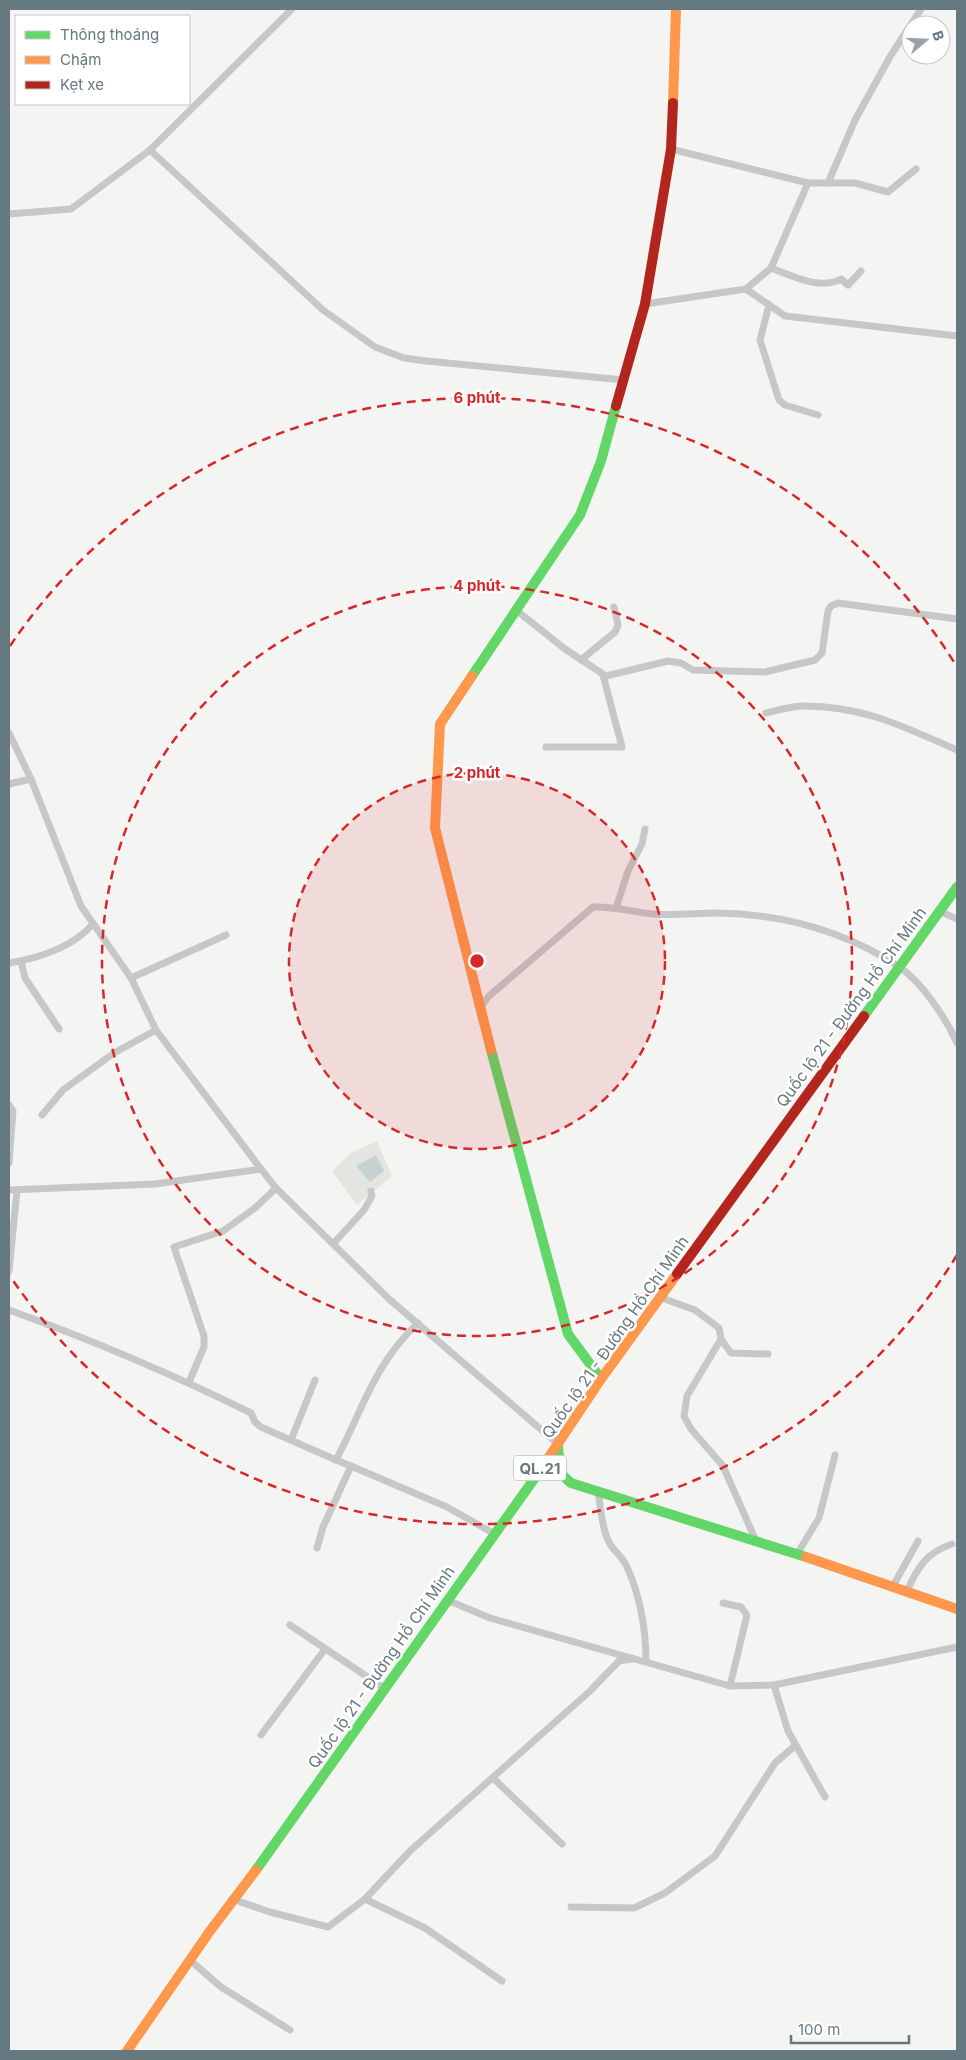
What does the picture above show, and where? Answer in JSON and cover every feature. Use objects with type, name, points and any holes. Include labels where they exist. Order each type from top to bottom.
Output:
[{"type":"main road","points":[[601,1379],[568,1334],[480,1008],[435,828],[440,724],[580,515],[601,461],[645,304],[671,149],[676,9]]},
{"type":"main road","name":"Quốc lộ 21 - Đường Hồ Chí Minh","points":[[127,2051],[192,1961],[232,1899],[263,1861],[558,1444],[601,1379],[957,887]]},
{"type":"main road","points":[[558,1444],[560,1473],[571,1483],[797,1554],[957,1609]]},
{"type":"street","points":[[9,214],[71,209],[150,150],[292,9]]},
{"type":"street","points":[[828,183],[855,120],[891,55],[921,9]]},
{"type":"street","points":[[671,149],[808,182],[855,183],[888,192],[916,169]]},
{"type":"street","points":[[150,150],[324,310],[375,347],[404,358],[419,360],[624,380]]},
{"type":"street","points":[[645,304],[746,289],[770,268],[808,182]]},
{"type":"street","points":[[770,268],[812,282],[837,281],[841,278],[848,285],[861,271]]},
{"type":"street","points":[[746,289],[785,316],[957,336]]},
{"type":"street","points":[[769,305],[760,340],[779,400],[785,405],[818,416]]},
{"type":"street","points":[[516,610],[603,675],[616,674],[668,661],[681,663],[693,670],[764,672],[815,660],[822,653],[828,611],[831,606],[838,603],[957,619]]},
{"type":"street","points":[[581,660],[615,632],[618,624],[614,607]]},
{"type":"street","points":[[546,747],[622,747],[603,675]]},
{"type":"street","points":[[766,713],[802,706],[853,709],[875,716],[957,750]]},
{"type":"street","points":[[9,733],[31,779],[81,906],[131,978],[156,1030],[261,1169],[276,1188],[333,1244],[418,1323],[558,1444]]},
{"type":"street","points":[[9,784],[31,779]]},
{"type":"street","points":[[616,908],[628,871],[642,844],[645,829]]},
{"type":"street","points":[[480,1008],[489,996],[593,907],[616,908],[652,914],[717,913],[762,916],[830,932],[899,966],[940,1011],[957,1043]]},
{"type":"street","points":[[939,911],[957,919]]},
{"type":"street","points":[[9,963],[46,955],[87,931],[93,924]]},
{"type":"street","points":[[131,978],[226,935]]},
{"type":"street","points":[[21,961],[25,978],[59,1029]]},
{"type":"street","points":[[42,1115],[62,1090],[114,1053],[156,1030]]},
{"type":"street","points":[[9,1105],[13,1111],[9,1163]]},
{"type":"street","points":[[9,1190],[156,1184],[261,1169]]},
{"type":"street","points":[[189,1382],[204,1346],[204,1336],[174,1247],[223,1231],[255,1208],[276,1188]]},
{"type":"street","points":[[9,1271],[17,1190]]},
{"type":"street","points":[[333,1244],[364,1210],[372,1196],[371,1191]]},
{"type":"street","points":[[659,1298],[704,1315],[719,1328],[721,1339],[731,1353],[768,1354]]},
{"type":"street","points":[[9,1310],[97,1342],[189,1382],[251,1413],[255,1422],[262,1427],[447,1507],[493,1534]]},
{"type":"street","points":[[336,1460],[384,1362],[400,1340],[418,1323]]},
{"type":"street","points":[[721,1339],[687,1396],[684,1416],[691,1430],[723,1466],[756,1541]]},
{"type":"street","points":[[291,1440],[315,1380]]},
{"type":"street","points":[[797,1554],[816,1525],[824,1504],[835,1455]]},
{"type":"street","points":[[317,1548],[332,1506],[351,1466]]},
{"type":"street","points":[[598,1492],[606,1535],[612,1548],[626,1564],[639,1605],[645,1640],[646,1661]]},
{"type":"street","points":[[893,1586],[918,1541]]},
{"type":"street","points":[[907,1591],[926,1558],[940,1548],[952,1544]]},
{"type":"street","points":[[447,1600],[490,1618],[730,1686],[753,1687],[774,1685],[957,1647]]},
{"type":"street","points":[[722,1603],[742,1607],[746,1615],[730,1686]]},
{"type":"street","points":[[290,1625],[384,1688]]},
{"type":"street","points":[[261,1735],[325,1649]]},
{"type":"street","points":[[232,1899],[270,1912],[328,1927],[365,1899],[411,1850],[589,1692],[619,1661],[635,1659]]},
{"type":"street","points":[[774,1685],[788,1731],[824,1797]]},
{"type":"street","points":[[570,1907],[634,1908],[666,1894],[715,1856],[775,1763],[796,1745]]},
{"type":"street","points":[[493,1778],[562,1844]]},
{"type":"street","points":[[365,1899],[425,1928],[502,1981]]},
{"type":"street","points":[[192,1961],[221,1987],[290,2030]]},
{"type":"shaded area","points":[[377,1141],[392,1176],[357,1205],[332,1171],[352,1152]]},
{"type":"shaded area","points":[[376,1155],[384,1171],[370,1182],[356,1166]]},
{"type":"traffic: fast","points":[[472,676],[580,515],[601,461],[616,406]]},
{"type":"traffic: fast","points":[[864,1016],[957,887]]},
{"type":"traffic: fast","points":[[491,1050],[568,1334],[601,1379]]},
{"type":"traffic: fast","points":[[558,1444],[560,1473],[571,1483],[806,1557]]},
{"type":"traffic: fast","points":[[256,1870],[539,1472]]},
{"type":"traffic: slow","points":[[673,103],[676,9]]},
{"type":"traffic: slow","points":[[472,676],[440,724],[435,828],[491,1050]]},
{"type":"traffic: slow","points":[[539,1472],[601,1379],[677,1274]]},
{"type":"traffic: slow","points":[[806,1557],[957,1609]]},
{"type":"traffic: slow","points":[[127,2051],[210,1931],[256,1870]]},
{"type":"traffic: jam","points":[[616,406],[645,304],[671,149],[673,103]]},
{"type":"traffic: jam","points":[[677,1274],[864,1016]]}]
